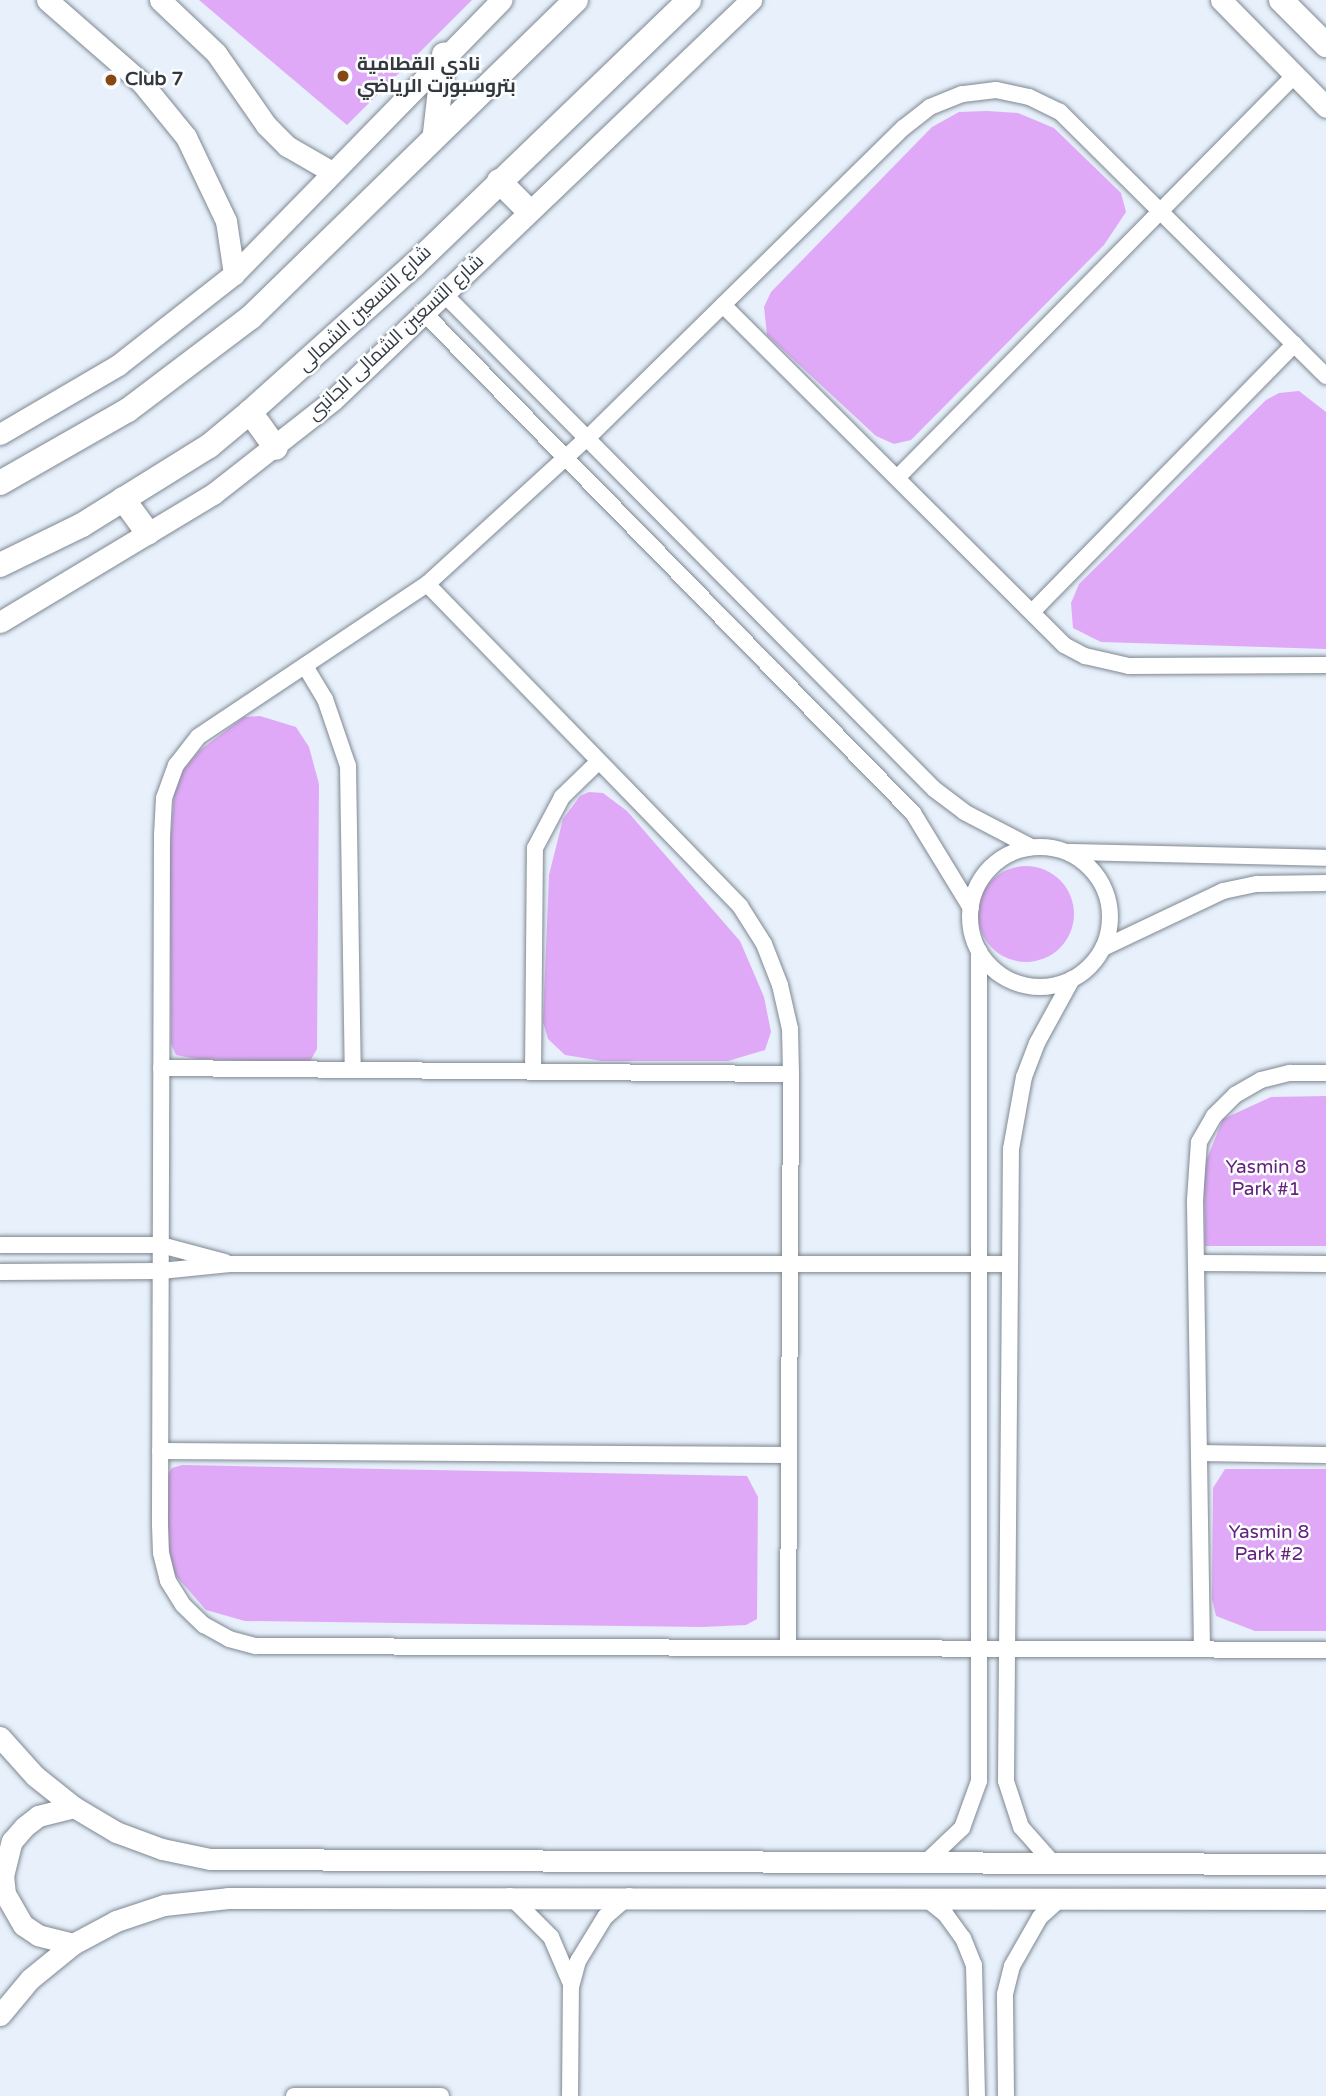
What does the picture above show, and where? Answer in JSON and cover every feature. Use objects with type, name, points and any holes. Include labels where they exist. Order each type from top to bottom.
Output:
[{"type":"main road","points":[[0,484],[96,431],[191,366],[251,317],[435,133],[576,0]]},
{"type":"main road","name":"شارع التسعين الشمالى","points":[[0,565],[123,499],[209,446],[393,284],[689,0]]},
{"type":"main road","points":[[1281,0],[1326,45]]},
{"type":"main road","points":[[435,133],[444,55]]},
{"type":"main road","points":[[499,181],[529,211]]},
{"type":"main road","points":[[250,412],[276,447]]},
{"type":"main road","points":[[123,499],[148,533]]},
{"type":"street","points":[[47,0],[142,83],[186,137],[226,221],[234,274]]},
{"type":"street","points":[[160,0],[216,53],[266,125],[287,146],[332,172]]},
{"type":"street","points":[[0,434],[118,365],[234,274],[444,55],[501,0]]},
{"type":"street","name":"شارع التسعين الشمالى الجانبى","points":[[7,618],[213,494],[276,447],[425,314],[751,0]]},
{"type":"street","points":[[1221,0],[1326,107]]},
{"type":"street","points":[[897,478],[1294,76]]},
{"type":"street","points":[[1326,376],[1060,112],[1029,97],[996,90],[962,94],[930,107],[903,128],[587,438],[427,584],[198,737],[176,765],[164,798],[160,1451],[160,1553],[168,1581],[190,1612],[229,1639],[266,1646],[1326,1650]]},
{"type":"street","points":[[445,295],[934,789],[964,812],[1031,847],[1067,852],[1326,858]]},
{"type":"street","points":[[723,305],[1064,645],[1107,663],[1326,665]]},
{"type":"street","points":[[425,314],[913,813],[971,908],[979,951],[979,1781],[962,1828],[926,1863]]},
{"type":"street","points":[[1032,612],[1294,344]]},
{"type":"street","points":[[427,584],[597,763],[710,872],[758,934],[780,985],[790,1030],[791,1074],[788,1647]]},
{"type":"street","points":[[0,632],[7,618]]},
{"type":"street","points":[[305,666],[325,699],[348,766],[353,1070]]},
{"type":"street","points":[[533,1072],[535,848],[562,797],[597,763]]},
{"type":"street","points":[[971,908],[977,886],[990,867],[1009,854],[1031,847]]},
{"type":"street","points":[[1067,852],[1090,869],[1106,892],[1110,920],[1103,948]]},
{"type":"street","points":[[1053,1863],[1035,1846],[1011,1804],[1006,1780],[1010,1264],[1016,1112],[1037,1043],[1072,979],[1103,948],[1223,891],[1257,884],[1326,883]]},
{"type":"street","points":[[979,951],[1010,980],[1041,986],[1072,979]]},
{"type":"street","points":[[161,1068],[791,1074]]},
{"type":"street","points":[[1202,1649],[1196,1263],[1196,1170],[1199,1142],[1214,1115],[1235,1095],[1261,1080],[1290,1073],[1326,1073]]},
{"type":"street","points":[[0,1245],[161,1245],[230,1264]]},
{"type":"street","points":[[1196,1263],[1326,1264]]},
{"type":"street","points":[[0,1272],[161,1271],[230,1264],[1010,1264]]},
{"type":"street","points":[[160,1451],[789,1455]]},
{"type":"street","points":[[1199,1453],[1326,1455]]},
{"type":"street","points":[[0,1737],[34,1776],[74,1807],[117,1832],[162,1849],[210,1860],[1326,1864]]},
{"type":"street","points":[[73,1944],[38,1936],[23,1924],[8,1902],[3,1876],[5,1858],[24,1827],[38,1816],[74,1807]]},
{"type":"street","points":[[293,1862],[293,1895]]},
{"type":"street","points":[[1275,1898],[1276,1864]]},
{"type":"street","points":[[0,2015],[30,1979],[73,1944],[117,1921],[164,1905],[293,1895],[1326,1899]]},
{"type":"street","points":[[510,1896],[551,1937],[571,1987]]},
{"type":"street","points":[[570,2096],[571,1987],[589,1938],[629,1896]]},
{"type":"street","points":[[924,1897],[946,1915],[964,1938],[974,1965],[978,2096]]},
{"type":"street","points":[[1006,2096],[1005,1994],[1012,1966],[1040,1917],[1061,1898]]},
{"type":"street","points":[[294,2096],[441,2096]]},
{"type":"green space","name":"نادي القطامية بتروسبورت الرياضي","points":[[199,0],[472,0],[347,125]]},
{"type":"green space","points":[[959,112],[1018,113],[1054,128],[1121,193],[1126,212],[1104,245],[911,440],[894,444],[876,436],[767,335],[764,307],[771,292],[932,127]]},
{"type":"green space","points":[[1299,391],[1326,412],[1326,649],[1101,642],[1073,628],[1071,603],[1079,584],[1266,400],[1279,393]]},
{"type":"green space","points":[[260,716],[296,727],[309,747],[319,784],[317,1049],[309,1063],[197,1059],[176,1055],[171,1044],[170,849],[175,780],[200,750],[244,717]]},
{"type":"green space","points":[[589,792],[603,793],[627,811],[740,941],[764,997],[771,1032],[765,1050],[728,1061],[602,1061],[565,1055],[548,1039],[543,1022],[549,875],[563,819],[580,796]]},
{"type":"green space","points":[[1026,866],[1044,870],[1060,880],[1070,896],[1074,914],[1070,932],[1060,948],[1044,958],[1026,962],[1008,958],[992,948],[982,932],[978,914],[982,896],[992,880],[1008,870]]},
{"type":"green space","name":"Yasmin 8 Park #1","points":[[1326,1096],[1326,1246],[1205,1246],[1204,1166],[1223,1119],[1271,1097]]},
{"type":"green space","points":[[182,1465],[747,1476],[758,1497],[757,1619],[746,1625],[703,1627],[245,1621],[206,1610],[171,1570],[165,1537],[165,1479],[172,1468]]},
{"type":"green space","name":"Yasmin 8 Park #2","points":[[1225,1469],[1326,1469],[1326,1631],[1255,1631],[1216,1616],[1212,1599],[1213,1488]]},
{"type":"place","name":"نادي القطامية بتروسبورت الرياضي","points":[[343,76]]},
{"type":"place","name":"Club 7","points":[[111,80]]}]
